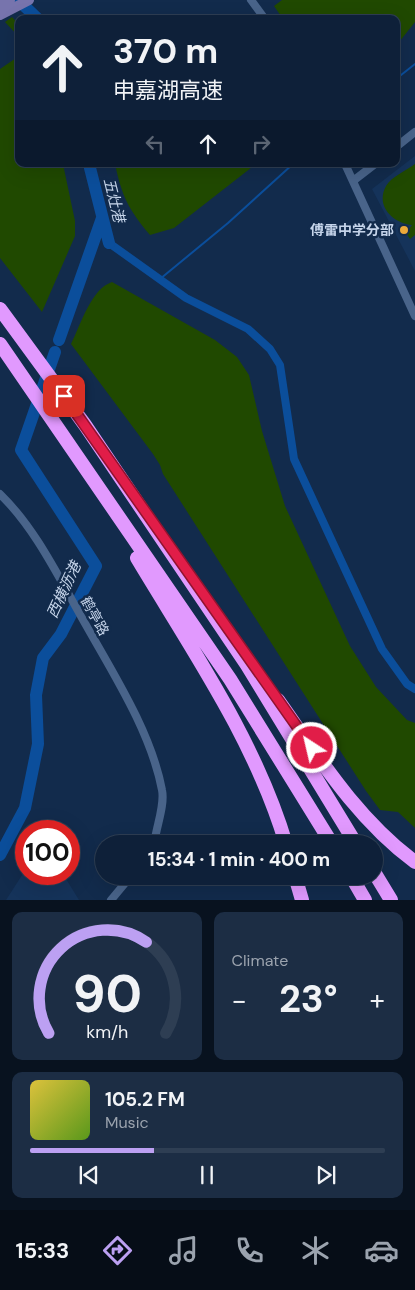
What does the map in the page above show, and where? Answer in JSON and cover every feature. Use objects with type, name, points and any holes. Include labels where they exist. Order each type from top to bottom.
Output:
[{"type":"highway","points":[[0,309],[85,425],[346,797],[401,852],[415,863]]},
{"type":"highway","points":[[0,344],[230,679],[326,835]]},
{"type":"highway","points":[[85,425],[247,665],[351,835]]},
{"type":"highway","points":[[66,439],[245,739],[275,805],[283,835]]},
{"type":"highway","points":[[298,885],[302,900]]},
{"type":"highway","points":[[356,885],[365,900]]},
{"type":"highway","points":[[382,885],[391,900]]},
{"type":"street","points":[[2,11],[10,0]]},
{"type":"street","points":[[2,11],[29,0]]},
{"type":"street","points":[[251,0],[262,15]]},
{"type":"street","points":[[400,144],[415,132]]},
{"type":"street","points":[[346,167],[415,316]]},
{"type":"street","points":[[353,181],[371,167]]},
{"type":"street","name":"鹤亭路","points":[[0,494],[15,509],[68,594],[141,729],[154,759],[163,793],[155,835]]},
{"type":"street","points":[[111,900],[124,885]]},
{"type":"shaded area","name":"傅雷中学分部","points":[[415,156],[415,271],[372,189]]},
{"type":"shaded area","points":[[16,885],[70,885],[79,900],[6,900]]},
{"type":"green space","points":[[282,0],[415,0],[415,22],[400,41],[400,15],[280,15],[274,6]]},
{"type":"green space","points":[[12,17],[15,20],[15,33],[5,22]]},
{"type":"green space","points":[[15,59],[15,167],[64,167],[75,221],[75,236],[42,312],[0,258],[0,69]]},
{"type":"green space","points":[[415,164],[415,235],[410,239],[406,233],[412,225],[398,221],[388,212],[384,207],[383,193],[386,186],[392,180]]},
{"type":"green space","points":[[116,167],[252,167],[174,228],[150,235],[127,202]]},
{"type":"green space","points":[[112,282],[215,340],[237,357],[249,375],[262,431],[285,506],[350,646],[376,687],[407,720],[415,723],[415,828],[398,812],[380,810],[366,791],[163,474],[153,454],[71,344],[92,299]]},
{"type":"waterway","name":"五灶港","points":[[18,0],[34,15]]},
{"type":"waterway","points":[[400,76],[415,64]]},
{"type":"waterway","name":"五灶港","points":[[90,167],[109,243]]},
{"type":"waterway","points":[[160,279],[228,223],[290,167]]},
{"type":"waterway","name":"西横沥港","points":[[59,340],[102,218]]},
{"type":"waterway","points":[[109,243],[186,298],[248,329],[270,349],[280,365],[294,459],[382,649],[407,684],[415,689]]},
{"type":"waterway","name":"西横沥港","points":[[0,855],[25,808],[38,744],[36,695],[43,658],[61,634],[96,566],[21,450],[55,352]]},
{"type":"place","name":"傅雷中学分部","points":[[404,230]]},
{"type":"route","points":[[64,396],[312,748]]}]
